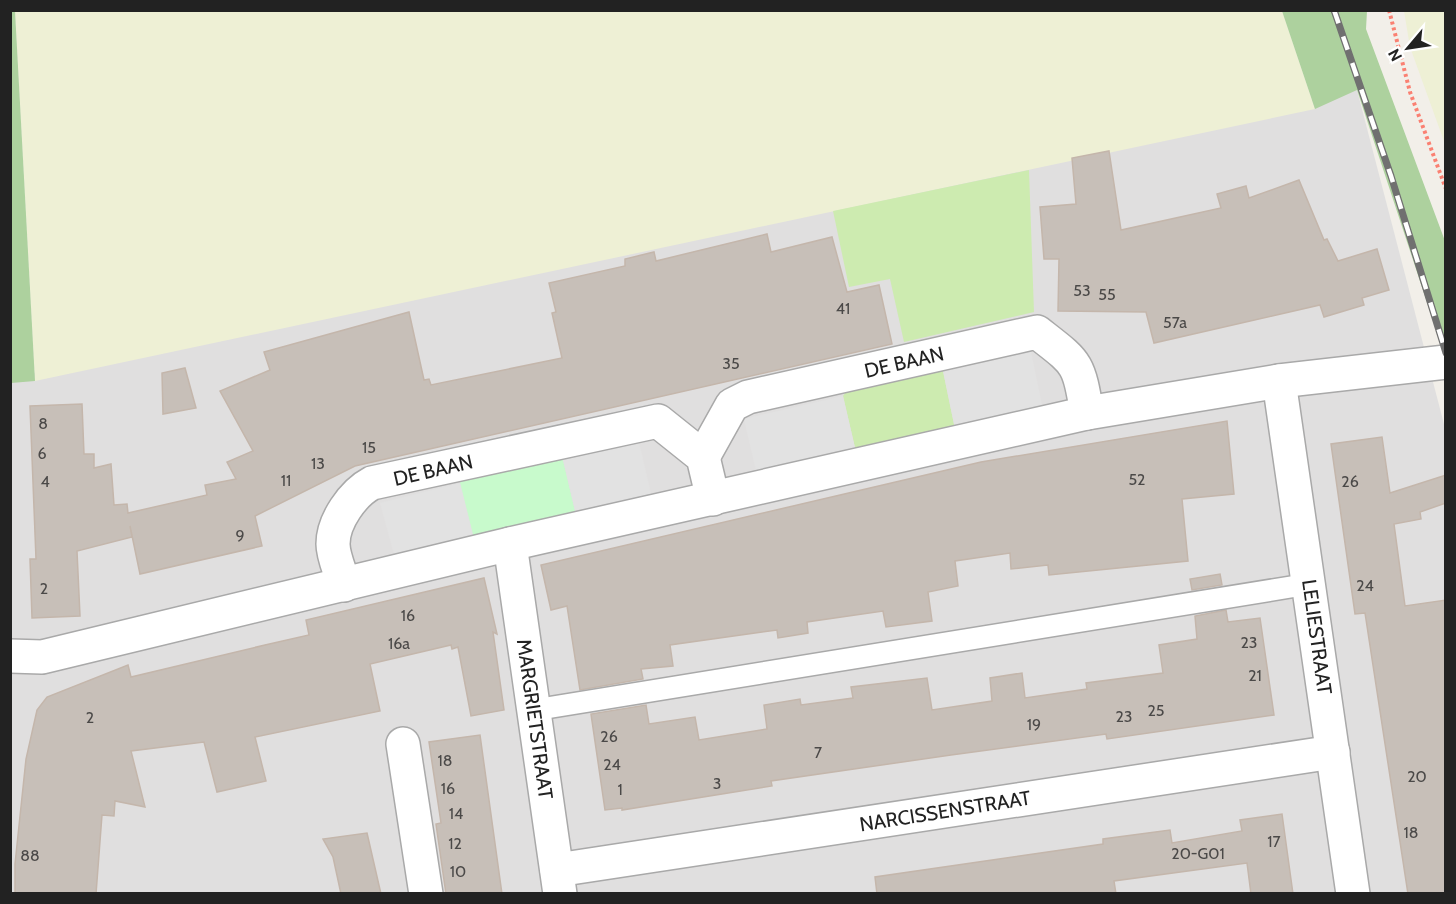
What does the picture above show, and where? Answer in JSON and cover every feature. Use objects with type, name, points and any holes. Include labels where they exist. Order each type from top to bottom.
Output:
[{"type":"street","name":"DE BAAN","points":[[344,585],[333,544],[338,527],[352,498],[359,490],[372,483],[645,422],[658,421],[703,457],[732,405],[748,397],[1037,332],[1073,361],[1080,375],[1087,413]]},
{"type":"street","points":[[10,656],[42,657],[510,544],[1087,413],[1280,381],[1446,362]]},
{"type":"street","name":"LELIESTRAAT","points":[[1280,381],[1353,894]]},
{"type":"street","points":[[703,457],[713,499]]},
{"type":"street","name":"MARGRIETSTRAAT","points":[[510,544],[559,882]]},
{"type":"street","points":[[403,744],[426,894]]},
{"type":"street","name":"NARCISSENSTRAAT","points":[[559,882],[1333,752]]},
{"type":"lane","points":[[534,710],[1309,584]]},
{"type":"path","points":[[1389,10],[1410,92],[1446,189]]},
{"type":"shaded area","points":[[1357,90],[1445,428],[1445,893],[11,893],[10,378]]},
{"type":"shaded area","points":[[1031,352],[1043,410],[955,429],[943,371]]},
{"type":"shaded area","points":[[843,396],[856,452],[757,475],[744,419]]},
{"type":"shaded area","points":[[639,442],[652,498],[576,515],[563,460]]},
{"type":"shaded area","points":[[460,483],[474,539],[395,558],[380,503]]},
{"type":"green space","points":[[10,11],[15,11],[35,381],[11,383]]},
{"type":"green space","points":[[15,11],[1282,11],[1315,109],[35,381]]},
{"type":"green space","points":[[1282,11],[1367,11],[1366,29],[1445,241],[1445,348],[1442,348],[1357,90],[1315,109]]},
{"type":"green space","points":[[1404,11],[1445,11],[1445,144],[1410,47]]},
{"type":"green space","points":[[1029,170],[1034,312],[904,342],[890,279],[849,287],[833,211]]},
{"type":"green space","points":[[928,365],[943,371],[955,429],[856,452],[843,396],[853,382]]},
{"type":"green space","points":[[550,451],[563,460],[576,515],[474,539],[460,483],[469,469]]},
{"type":"building","points":[[1109,151],[1121,230],[1221,208],[1217,194],[1246,186],[1249,198],[1299,180],[1324,240],[1327,239],[1338,261],[1377,249],[1389,290],[1362,298],[1364,305],[1324,317],[1320,305],[1154,343],[1146,312],[1058,311],[1059,259],[1044,259],[1040,207],[1076,204],[1072,158]]},
{"type":"building","points":[[767,234],[771,252],[832,237],[847,292],[879,285],[892,344],[355,466],[255,516],[262,546],[140,574],[130,526],[132,537],[77,551],[80,616],[32,618],[30,559],[36,559],[30,406],[82,404],[84,454],[94,454],[94,468],[111,464],[114,505],[127,504],[128,513],[207,495],[205,485],[236,479],[227,462],[253,451],[220,391],[270,370],[264,352],[409,312],[424,380],[429,379],[431,385],[562,358],[552,313],[556,312],[549,283],[625,266],[625,259],[654,252],[656,261]]},
{"type":"building","points":[[185,368],[196,408],[163,414],[162,373]]},
{"type":"building","points":[[1227,421],[1234,494],[1182,499],[1188,561],[1049,575],[1048,565],[1011,569],[1010,553],[955,561],[958,586],[928,592],[932,621],[886,627],[883,611],[807,622],[808,633],[778,638],[777,630],[670,645],[673,666],[641,669],[643,679],[580,690],[567,606],[551,610],[541,565],[981,462]]},
{"type":"building","points":[[1382,437],[1390,493],[1446,475],[1446,503],[1420,512],[1421,519],[1394,524],[1405,606],[1446,600],[1446,894],[1408,894],[1365,613],[1355,614],[1331,444]]},
{"type":"building","points":[[1220,574],[1222,585],[1192,590],[1190,579]]},
{"type":"building","points":[[484,578],[497,634],[493,632],[504,710],[471,716],[458,647],[452,649],[451,645],[370,664],[380,711],[255,737],[266,781],[217,792],[204,742],[131,751],[145,807],[115,801],[114,816],[102,815],[96,894],[15,894],[15,864],[26,759],[37,710],[47,697],[128,665],[131,677],[309,635],[306,620]]},
{"type":"building","points":[[1226,610],[1228,622],[1260,618],[1274,715],[1107,739],[1106,734],[951,755],[771,781],[772,786],[622,810],[622,808],[605,810],[591,714],[646,705],[649,724],[695,717],[699,740],[767,729],[764,705],[800,699],[801,705],[853,698],[851,687],[927,678],[932,710],[992,701],[990,678],[1022,673],[1025,698],[1087,689],[1086,683],[1163,673],[1159,645],[1197,639],[1195,616]]},
{"type":"building","points":[[480,735],[502,894],[446,894],[436,824],[441,823],[429,742]]},
{"type":"building","points":[[1282,814],[1293,894],[1251,894],[1247,863],[1114,881],[1116,894],[877,894],[875,877],[1103,844],[1103,839],[1170,830],[1172,843],[1242,831],[1240,820]]},
{"type":"building","points":[[367,833],[381,894],[341,894],[333,857],[323,839]]},
{"type":"railway","points":[[1334,10],[1391,176],[1446,353]]}]
